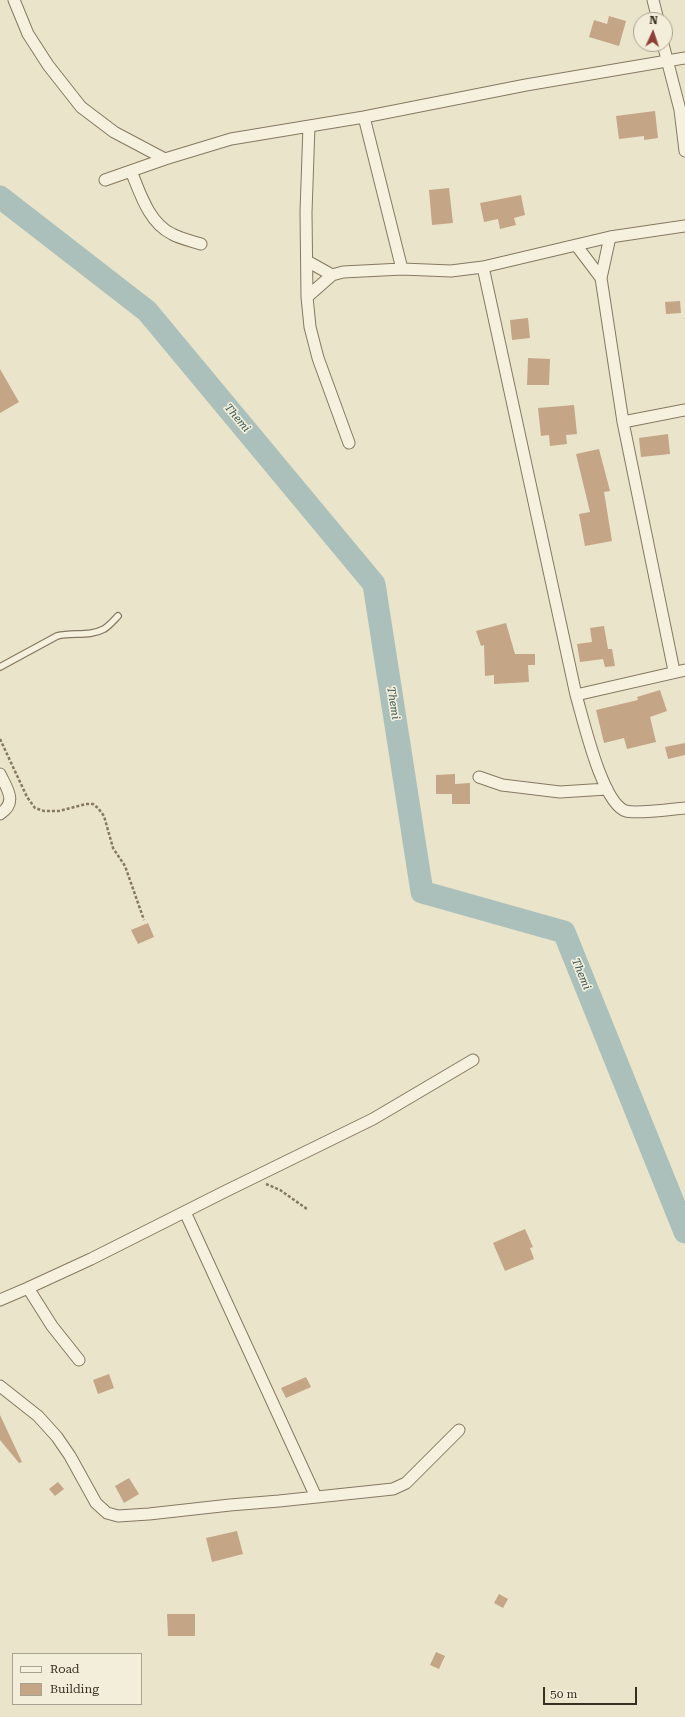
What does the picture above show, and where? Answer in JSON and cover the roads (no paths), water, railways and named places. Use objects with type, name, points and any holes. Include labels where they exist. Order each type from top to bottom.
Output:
[{"type":"street","points":[[14,0],[28,34],[48,65],[81,107],[114,132],[165,159]]},
{"type":"street","points":[[653,0],[656,12]]},
{"type":"street","points":[[665,52],[680,110],[685,151]]},
{"type":"street","points":[[105,180],[165,159],[231,139],[364,117],[526,85],[685,58]]},
{"type":"street","points":[[364,117],[402,269]]},
{"type":"street","points":[[309,126],[306,212],[307,296],[310,327],[318,358],[349,443]]},
{"type":"street","points":[[131,171],[145,204],[157,221],[172,234],[201,244]]},
{"type":"street","points":[[307,296],[332,275],[343,272],[402,269],[451,271],[483,267],[610,237],[684,225]]},
{"type":"street","points":[[576,695],[680,670],[623,422],[601,278],[610,237]]},
{"type":"street","points":[[576,245],[601,278]]},
{"type":"street","points":[[307,261],[332,275]]},
{"type":"street","points":[[483,267],[576,695],[594,758],[606,789],[618,806],[626,811],[636,812],[685,808]]},
{"type":"street","points":[[623,422],[685,410]]},
{"type":"street","points":[[0,774],[10,795],[8,808],[0,814]]},
{"type":"street","points":[[479,777],[502,785],[560,792],[606,789]]},
{"type":"street","points":[[0,1300],[185,1212],[373,1119],[473,1060]]},
{"type":"street","points":[[185,1212],[316,1497]]},
{"type":"street","points":[[28,1288],[52,1326],[79,1360]]},
{"type":"street","points":[[0,1386],[38,1416],[57,1437],[74,1462],[96,1503],[107,1513],[118,1516],[393,1489],[406,1483],[459,1430]]},
{"type":"lane","points":[[0,667],[57,636],[66,634],[95,633],[105,628],[118,616]]},
{"type":"waterway","name":"Themi","points":[[0,197],[147,311],[374,584],[422,892],[564,932],[685,1232]]}]
